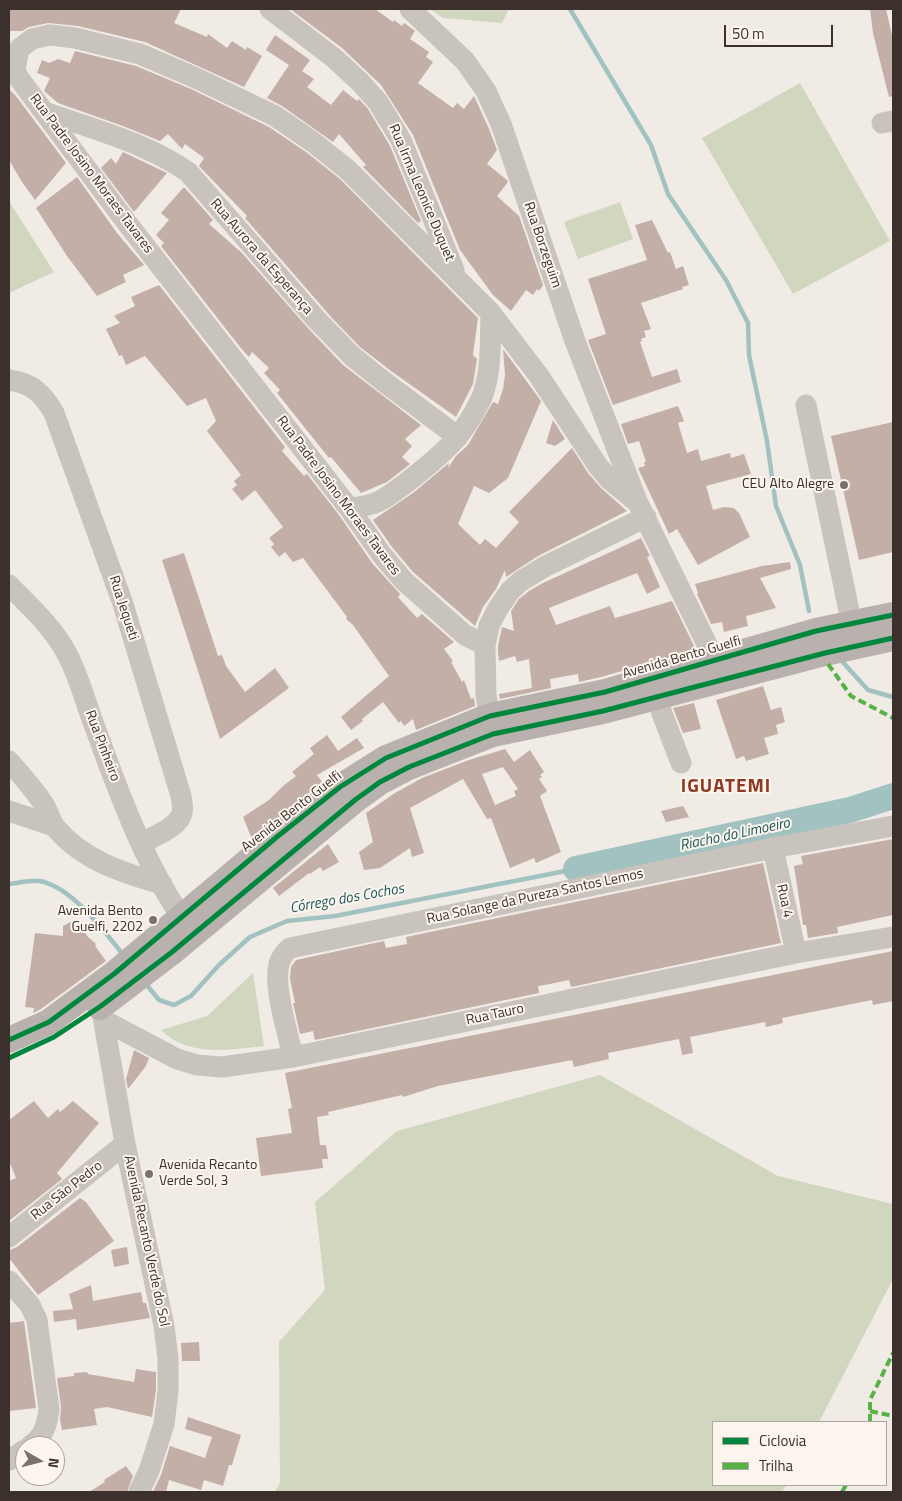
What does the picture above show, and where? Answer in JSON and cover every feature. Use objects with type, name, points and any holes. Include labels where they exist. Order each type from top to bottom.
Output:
[{"type":"main road","name":"Avenida Bento Guelfi","points":[[9,1058],[54,1037],[99,1006],[122,980],[187,925],[278,836],[362,772],[386,758],[605,692],[652,689],[719,669],[816,631],[893,615]]},
{"type":"main road","name":"Avenida Bento Guelfi","points":[[719,669],[825,653],[893,638]]},
{"type":"main road","name":"Avenida Bento Guelfi","points":[[9,1040],[49,1022],[99,1006]]},
{"type":"street","name":"Rua Irma Leonice Duquet","points":[[270,9],[334,58],[378,102],[401,140],[458,279]]},
{"type":"street","name":"Rua Borzeguim","points":[[410,9],[465,62],[486,91],[502,124],[575,341],[642,510]]},
{"type":"street","name":"Rua Padre Josino Moraes Tavares","points":[[485,645],[464,635],[404,581],[127,223],[18,77],[16,68],[19,49],[32,39],[50,34],[75,38],[140,54],[237,96],[275,116],[313,142],[348,170],[491,313],[539,376],[598,466],[642,510],[719,669]]},
{"type":"street","name":"Rua Aurora da Esperança","points":[[45,112],[151,150],[188,172],[316,319],[352,356],[458,437]]},
{"type":"street","points":[[349,508],[376,503],[388,496],[435,459],[458,437],[476,409],[487,379],[491,313]]},
{"type":"street","name":"Rua Jequeti","points":[[9,380],[33,388],[45,398],[54,413],[122,601],[181,796],[182,810],[181,816],[177,821],[166,830],[141,843]]},
{"type":"street","points":[[806,405],[852,625]]},
{"type":"street","points":[[492,725],[486,695],[485,645],[489,626],[510,591],[521,581],[642,510]]},
{"type":"street","name":"Rua Pinheiro","points":[[9,586],[42,619],[66,652],[101,746],[141,843],[162,884],[187,925]]},
{"type":"street","points":[[652,689],[680,763]]},
{"type":"street","points":[[9,761],[45,804],[54,826]]},
{"type":"street","points":[[9,811],[54,826],[81,850],[105,866],[125,874],[162,884]]},
{"type":"street","name":"Rua Solange da Pureza Santos Lemos","points":[[293,1057],[278,985],[279,962],[283,954],[290,948],[773,848],[893,826]]},
{"type":"street","name":"Rua 4","points":[[773,848],[796,953]]},
{"type":"street","name":"Rua Tauro","points":[[99,1006],[177,1059],[197,1066],[222,1067],[293,1057],[796,953],[893,937]]},
{"type":"street","name":"Avenida Recanto Verde do Sol","points":[[99,1006],[125,1144],[162,1316],[168,1358],[168,1391],[164,1424],[149,1471],[139,1492]]},
{"type":"street","name":"Rua São Pedro","points":[[9,1237],[125,1144]]},
{"type":"street","points":[[9,1280],[30,1305],[37,1320],[47,1399],[47,1423],[44,1432],[40,1436]]},
{"type":"green space","points":[[430,9],[509,9],[502,23],[443,18]]},
{"type":"green space","points":[[800,83],[890,241],[793,294],[702,138]]},
{"type":"green space","points":[[9,201],[54,272],[9,293]]},
{"type":"green space","points":[[620,202],[633,239],[578,259],[564,222]]},
{"type":"green space","points":[[253,973],[264,1046],[223,1050],[196,1048],[172,1039],[161,1030],[207,1016]]},
{"type":"green space","points":[[600,1075],[778,1176],[893,1204],[893,1279],[820,1421],[712,1421],[712,1486],[785,1486],[782,1492],[275,1492],[280,1483],[279,1342],[325,1290],[315,1202],[397,1131]]},
{"type":"building","points":[[9,9],[181,9],[174,23],[207,37],[208,34],[227,48],[232,41],[246,50],[247,47],[262,56],[244,87],[145,42],[78,26],[48,23],[29,27],[22,31],[9,31]]},
{"type":"building","points":[[290,9],[375,9],[393,22],[394,20],[402,26],[404,23],[414,30],[410,39],[429,52],[426,57],[433,62],[418,83],[453,108],[457,103],[464,109],[474,96],[497,150],[487,164],[508,182],[497,196],[519,216],[543,285],[539,291],[537,289],[533,295],[526,290],[511,311],[493,295],[460,250],[413,135],[381,85],[342,48]]},
{"type":"building","points":[[870,9],[886,9],[893,40],[893,96],[889,97],[873,33]]},
{"type":"building","points":[[275,35],[310,60],[302,71],[314,79],[307,87],[331,105],[343,90],[357,101],[359,99],[368,109],[390,146],[421,221],[418,223],[363,167],[366,165],[339,134],[333,142],[282,106],[267,98],[289,65],[266,50]]},
{"type":"building","points":[[75,51],[136,66],[191,89],[269,127],[306,152],[340,179],[478,318],[473,355],[477,359],[473,384],[456,417],[360,347],[332,318],[245,218],[247,216],[199,166],[204,158],[185,144],[182,149],[168,134],[160,141],[58,103],[44,91],[50,78],[37,73],[42,60],[49,63],[58,59],[70,63]]},
{"type":"building","points":[[9,89],[66,163],[35,200],[9,160]]},
{"type":"building","points":[[123,152],[167,173],[134,212],[101,168],[111,158],[116,164]]},
{"type":"building","points":[[77,177],[117,233],[144,265],[123,275],[126,282],[97,296],[67,256],[36,208]]},
{"type":"building","points":[[184,187],[213,220],[209,224],[242,253],[343,365],[421,425],[405,439],[412,446],[402,457],[410,464],[387,482],[361,493],[331,457],[329,458],[277,393],[280,390],[264,373],[269,368],[252,352],[249,357],[240,347],[161,246],[164,243],[156,235],[169,220],[161,213]]},
{"type":"building","points":[[652,220],[668,253],[670,252],[676,269],[683,266],[689,285],[682,287],[683,289],[641,303],[651,329],[644,331],[646,337],[641,339],[642,341],[640,342],[652,377],[677,369],[681,382],[613,405],[588,340],[606,334],[588,279],[647,260],[635,225]]},
{"type":"building","points":[[159,285],[285,447],[282,451],[304,476],[307,474],[339,515],[372,563],[400,594],[398,597],[417,618],[422,614],[454,642],[444,649],[453,661],[451,662],[462,682],[464,680],[471,699],[474,698],[475,706],[416,730],[413,719],[404,726],[401,721],[399,723],[383,702],[351,730],[341,717],[389,676],[303,558],[293,562],[285,552],[279,557],[271,547],[274,544],[269,538],[283,527],[255,490],[242,501],[232,489],[237,485],[234,481],[241,475],[207,431],[216,421],[206,398],[187,406],[145,356],[126,365],[122,355],[119,356],[106,329],[120,323],[114,316],[135,306],[131,297]]},
{"type":"building","points":[[503,349],[541,401],[508,478],[489,493],[474,486],[458,524],[480,545],[485,539],[496,548],[519,522],[509,512],[572,448],[588,473],[601,488],[627,511],[538,556],[506,577],[505,570],[496,589],[483,607],[475,626],[413,572],[373,520],[413,493],[449,463],[448,468],[456,456],[468,445],[493,402],[498,404],[505,375]]},
{"type":"building","points":[[678,406],[684,421],[678,423],[687,453],[698,449],[701,461],[730,453],[731,458],[744,454],[751,474],[706,486],[713,510],[724,507],[734,508],[739,513],[750,537],[698,565],[677,529],[669,534],[638,468],[645,466],[644,462],[646,462],[639,441],[628,444],[621,424]]},
{"type":"building","points":[[553,420],[565,439],[555,446],[546,443]]},
{"type":"building","points":[[893,422],[893,552],[859,560],[831,436]]},
{"type":"building","points":[[641,538],[650,556],[647,557],[660,587],[647,594],[637,573],[549,608],[556,625],[610,606],[615,618],[672,601],[696,650],[579,682],[578,674],[550,679],[551,688],[500,699],[499,694],[532,688],[529,659],[517,662],[515,656],[499,661],[498,646],[502,627],[514,631],[511,611],[519,599],[543,583]]},
{"type":"building","points":[[184,553],[218,656],[222,655],[226,666],[245,692],[275,668],[289,688],[220,739],[162,560]]},
{"type":"building","points":[[790,562],[791,569],[760,578],[776,608],[746,616],[748,626],[724,632],[722,622],[711,624],[697,594],[695,584],[762,566]]},
{"type":"building","points":[[763,686],[771,710],[781,707],[785,722],[776,725],[778,734],[764,738],[769,754],[746,761],[744,756],[736,759],[716,700]]},
{"type":"building","points":[[694,703],[701,729],[683,733],[673,708]]},
{"type":"building","points":[[327,735],[338,751],[357,738],[364,748],[317,775],[322,782],[252,839],[243,817],[269,800],[296,776],[292,772],[314,754],[310,748]]},
{"type":"building","points":[[505,749],[514,762],[530,750],[544,772],[540,775],[542,777],[539,779],[547,791],[540,796],[561,852],[536,863],[534,858],[510,868],[491,818],[487,819],[463,779],[410,808],[424,853],[412,857],[410,848],[380,868],[364,870],[359,852],[373,842],[366,813],[395,793],[422,778]],"holes":[[[503,767],[518,789],[514,791],[516,796],[495,805],[482,774]]]},
{"type":"building","points":[[683,806],[689,817],[666,822],[661,811]]},
{"type":"building","points":[[893,839],[893,915],[837,927],[838,933],[808,938],[806,925],[803,925],[794,866],[803,864],[801,856]]},
{"type":"building","points":[[328,844],[339,862],[323,871],[320,867],[309,873],[279,896],[273,888]]},
{"type":"building","points":[[763,863],[781,943],[571,987],[569,980],[538,986],[539,993],[315,1040],[313,1031],[300,1034],[290,979],[291,967],[296,960],[384,941],[386,948],[407,944],[406,937]]},
{"type":"building","points":[[76,919],[88,937],[96,944],[95,946],[106,961],[33,1013],[34,1008],[25,1007],[35,933],[63,936],[63,926]]},
{"type":"building","points":[[893,951],[893,1001],[873,1005],[872,1000],[782,1018],[783,1023],[766,1027],[765,1022],[690,1037],[693,1053],[682,1055],[679,1039],[608,1053],[609,1059],[574,1067],[572,1060],[438,1086],[403,1097],[402,1095],[328,1112],[329,1115],[317,1117],[320,1145],[326,1145],[328,1159],[322,1159],[323,1168],[261,1176],[256,1138],[292,1133],[288,1109],[292,1108],[285,1073]]},
{"type":"building","points":[[134,1050],[149,1058],[146,1066],[128,1089],[126,1079]]},
{"type":"building","points":[[34,1101],[48,1118],[58,1109],[60,1112],[73,1101],[99,1123],[57,1173],[62,1179],[9,1221],[9,1181],[16,1178],[9,1161],[9,1120]]},
{"type":"building","points":[[80,1198],[86,1202],[114,1241],[38,1295],[9,1258],[9,1252]]},
{"type":"building","points":[[127,1247],[129,1264],[114,1267],[111,1250]]},
{"type":"building","points":[[91,1285],[93,1301],[141,1292],[143,1303],[146,1303],[150,1318],[77,1330],[76,1319],[54,1322],[53,1311],[73,1309],[69,1294]]},
{"type":"building","points":[[24,1321],[36,1408],[9,1411],[9,1323]]},
{"type":"building","points":[[199,1342],[200,1361],[182,1361],[181,1343]]},
{"type":"building","points":[[136,1369],[156,1372],[156,1390],[152,1417],[107,1407],[94,1409],[97,1425],[62,1430],[57,1378],[74,1376],[74,1373],[87,1372],[88,1374],[134,1382]]},
{"type":"building","points":[[188,1417],[241,1435],[223,1486],[204,1480],[201,1490],[169,1480],[166,1492],[153,1492],[161,1475],[170,1446],[205,1458],[212,1437],[185,1429]]},
{"type":"building","points":[[126,1466],[133,1476],[127,1492],[89,1492],[105,1482],[104,1480]]},
{"type":"waterway","points":[[570,9],[651,145],[668,194],[726,280],[748,323],[749,355],[767,441],[776,506],[800,565],[809,611]]},
{"type":"waterway","points":[[839,658],[868,690],[893,697]]},
{"type":"waterway","name":"Riacho do Limoeiro","points":[[576,869],[850,810],[893,796]]},
{"type":"waterway","name":"Córrego dos Cochos","points":[[146,984],[159,1000],[174,1005],[191,996],[219,965],[250,937],[287,921],[335,916],[576,869]]},
{"type":"waterway","points":[[9,884],[40,881],[64,892],[87,912],[124,956]]},
{"type":"marked path","points":[[828,664],[851,696],[893,718]]},
{"type":"marked path","points":[[870,1421],[870,1400],[893,1353]]},
{"type":"marked path","points":[[870,1411],[893,1416]]},
{"type":"marked path","points":[[842,1492],[845,1486]]},
{"type":"cycle path","points":[[9,1040],[49,1022],[114,974],[278,836],[340,787],[386,758],[490,716],[605,692],[816,631],[893,615]]},
{"type":"cycle path","points":[[9,1058],[54,1037],[101,1006],[172,952],[355,800],[380,782],[409,767],[493,734],[603,711],[825,653],[893,638]]},
{"type":"place","name":"CEU Alto Alegre","points":[[844,485]]},
{"type":"place","name":"Avenida Bento Guelfi, 2202","points":[[153,920]]},
{"type":"place","name":"Avenida Recanto Verde Sol, 3","points":[[149,1174]]},
{"type":"district","name":"IGUATEMI","points":[[726,787]]}]
